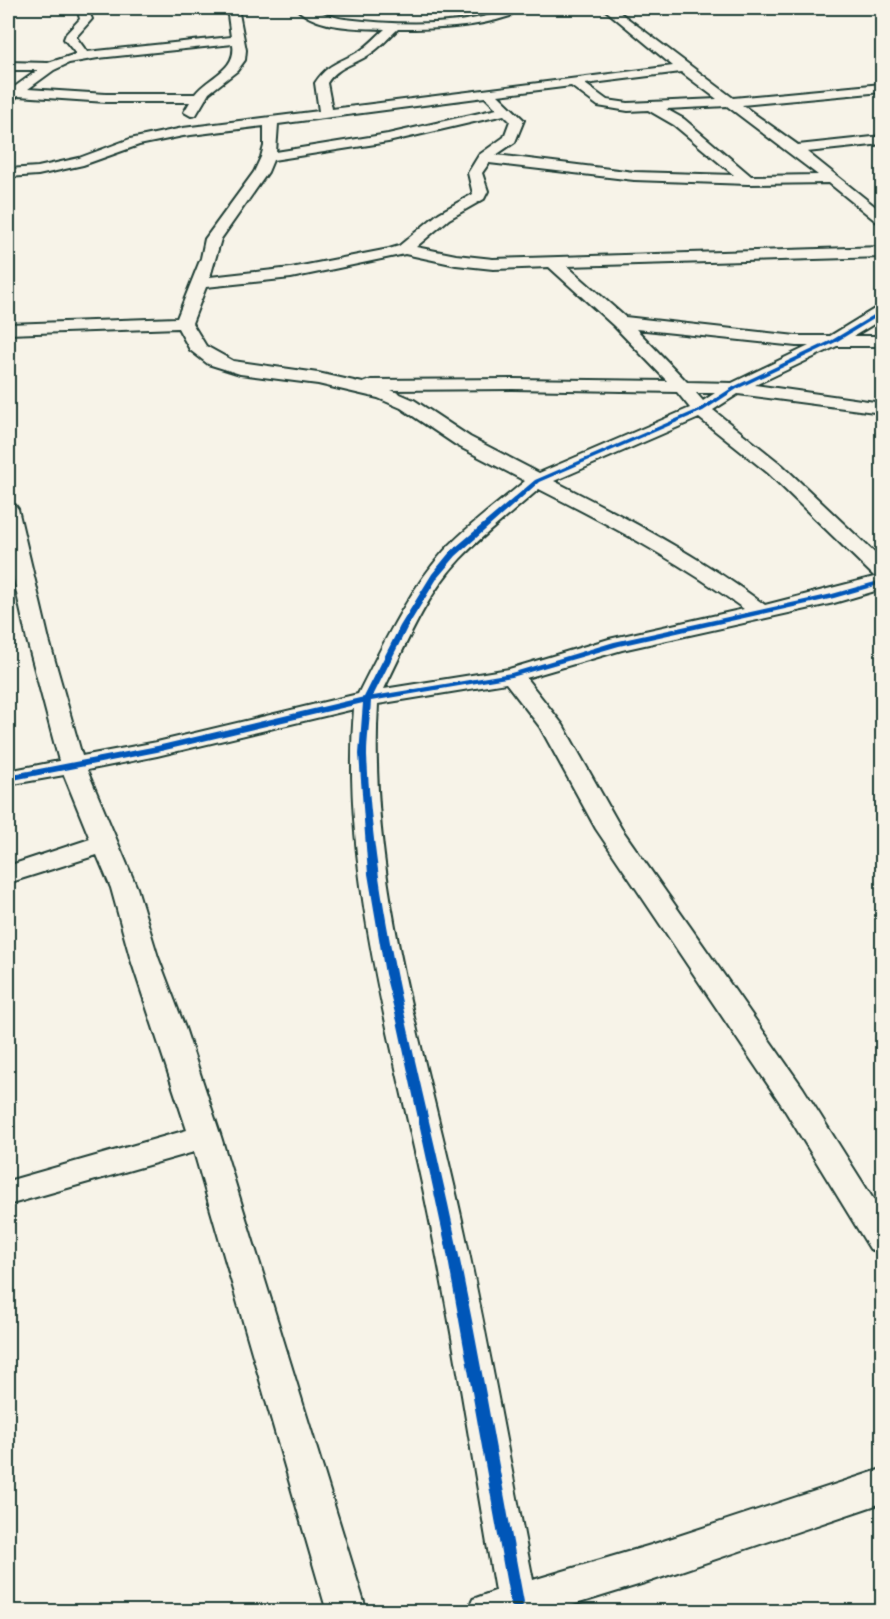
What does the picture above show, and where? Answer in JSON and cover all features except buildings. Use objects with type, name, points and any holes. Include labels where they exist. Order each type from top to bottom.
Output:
[{"type":"street","points":[[82,8],[86,19],[70,36],[70,39],[84,56]]},
{"type":"street","points":[[183,132],[198,98],[210,85],[229,73],[238,62],[240,53],[232,23],[233,8]]},
{"type":"street","points":[[302,8],[328,20],[395,26],[483,21],[506,14],[509,8]]},
{"type":"street","points":[[608,8],[683,68],[795,148],[882,219]]},
{"type":"street","points":[[326,113],[321,83],[327,71],[336,64],[369,50],[395,26]]},
{"type":"street","points":[[10,94],[50,67],[84,56],[236,40]]},
{"type":"street","points":[[8,66],[50,67]]},
{"type":"street","points":[[8,173],[38,171],[83,161],[135,142],[183,132],[683,68]]},
{"type":"street","points":[[575,83],[603,103],[614,106],[730,102],[882,88]]},
{"type":"street","points":[[200,283],[291,273],[362,260],[404,249],[444,216],[479,196],[481,191],[475,173],[484,158],[510,139],[513,134],[516,120],[488,93]]},
{"type":"street","points":[[10,94],[198,98]]},
{"type":"street","points":[[651,106],[679,122],[748,180]]},
{"type":"street","points":[[364,108],[408,134]]},
{"type":"street","points":[[268,157],[338,149],[507,110]]},
{"type":"street","points":[[271,121],[271,146],[268,157],[261,172],[213,239],[200,283],[184,323],[192,341],[204,354],[230,365],[349,385],[387,395],[429,418],[467,444],[646,535],[730,587],[761,612]]},
{"type":"street","points":[[795,148],[882,140]]},
{"type":"street","points":[[484,158],[634,176],[748,180],[832,179]]},
{"type":"street","points":[[862,202],[882,202]]},
{"type":"street","points":[[404,249],[448,259],[493,264],[882,252]]},
{"type":"street","points":[[552,261],[620,322],[701,410],[776,469],[882,571]]},
{"type":"street","points":[[882,312],[834,341],[735,388],[701,410],[537,481],[453,554],[435,576],[404,626],[367,699],[363,754],[373,874],[390,974],[452,1248],[502,1607],[651,1563],[882,1486]]},
{"type":"street","points":[[620,322],[796,340],[882,341]]},
{"type":"street","points":[[8,329],[184,323]]},
{"type":"street","points":[[349,385],[513,384],[735,388],[882,408]]},
{"type":"street","points":[[10,525],[35,629],[72,765],[124,888],[144,957],[170,1028],[205,1137],[347,1611]]},
{"type":"street","points":[[8,778],[158,749],[367,699],[512,675],[617,644],[834,596],[882,582]]},
{"type":"street","points":[[512,675],[551,725],[609,829],[792,1096],[882,1240]]},
{"type":"street","points":[[8,875],[106,843]]},
{"type":"street","points":[[8,1193],[205,1137]]},
{"type":"cycle path","points":[[517,1602],[452,1248],[390,974],[373,874],[363,754],[367,699],[404,626],[435,576],[453,554],[537,481],[701,410],[735,388],[834,341],[882,312]]},
{"type":"cycle path","points":[[8,778],[157,749],[367,699],[512,675],[617,644],[834,596],[882,582]]}]
